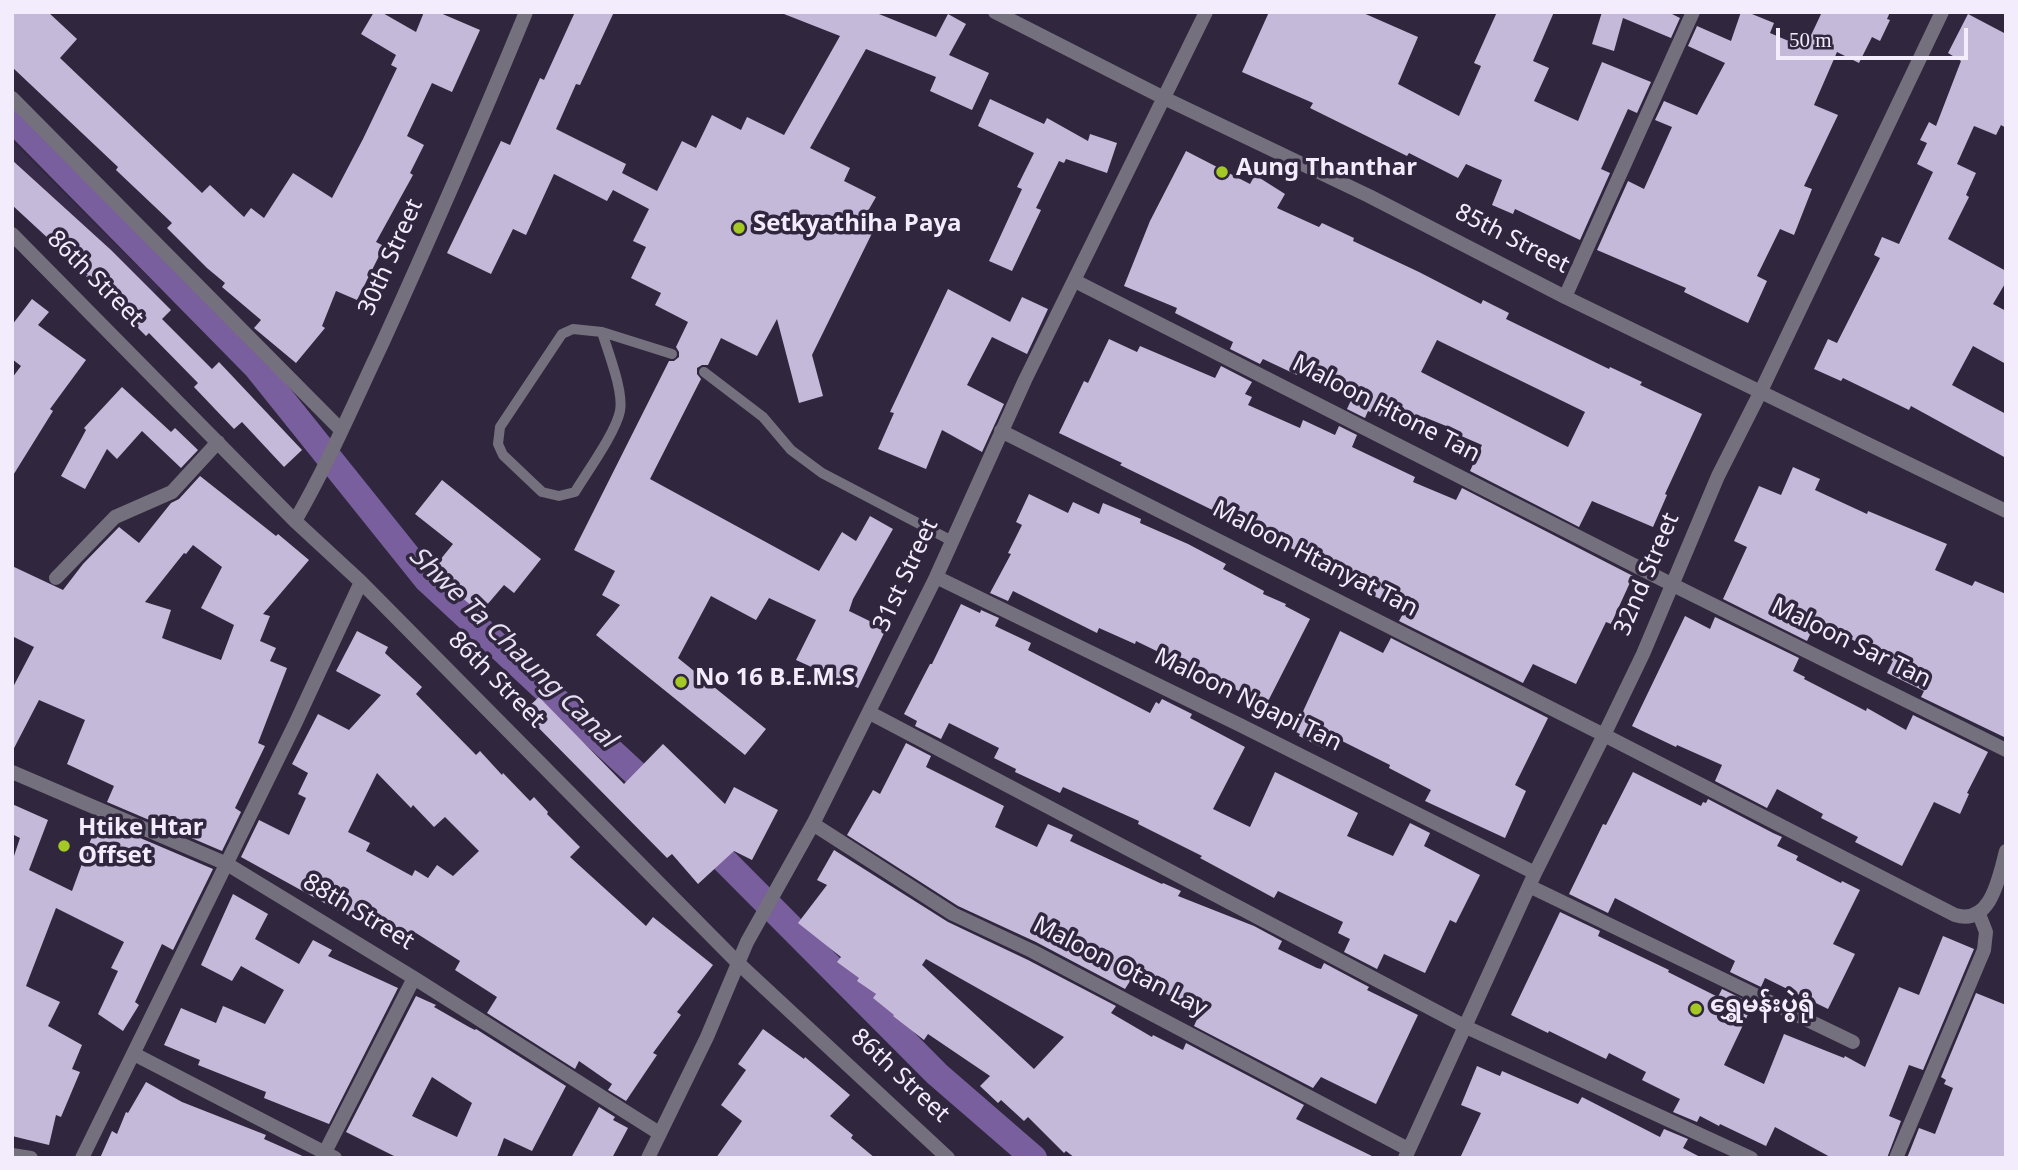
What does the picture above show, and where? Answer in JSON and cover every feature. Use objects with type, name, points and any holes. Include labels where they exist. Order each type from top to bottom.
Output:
[{"type":"street","name":"30th Street","points":[[295,521],[409,286],[526,12]]},
{"type":"street","name":"85th Street","points":[[995,12],[1164,98],[1369,196],[1565,297],[2006,512]]},
{"type":"street","name":"31st Street","points":[[648,1158],[707,1037],[747,942],[813,824],[870,713],[936,577],[1001,431],[1206,12]]},
{"type":"street","points":[[1565,297],[1693,12]]},
{"type":"street","name":"32nd Street","points":[[1406,1153],[1532,880],[1643,654],[1718,476],[1942,12]]},
{"type":"street","points":[[12,98],[341,430]]},
{"type":"street","name":"86th Street","points":[[12,234],[738,963],[948,1158]]},
{"type":"street","name":"Maloon Htone Tan","points":[[1075,281],[1673,585]]},
{"type":"street","name":"Maloon Htanyat Tan","points":[[1001,431],[1955,915],[1962,918],[1979,914]]},
{"type":"street","points":[[56,578],[116,517],[172,492],[218,442]]},
{"type":"street","name":"Maloon Ngapi Tan","points":[[936,577],[1240,725],[1532,880],[1853,1042]]},
{"type":"street","points":[[82,1158],[296,722],[361,582]]},
{"type":"street","name":"Maloon Sar Tan","points":[[1673,585],[2006,750]]},
{"type":"street","points":[[870,713],[1466,1027],[1751,1158]]},
{"type":"street","name":"88th Street","points":[[12,772],[227,864],[659,1133]]},
{"type":"street","name":"Maloon Otan Lay","points":[[813,824],[953,914],[1044,957],[1406,1153]]},
{"type":"street","points":[[1896,1158],[1984,950],[1986,932],[1979,914],[1995,890],[2006,851]]},
{"type":"street","points":[[134,1054],[327,1156],[414,978]]},
{"type":"street","points":[[12,1155],[32,1158]]},
{"type":"lane","points":[[603,332],[618,385],[621,409],[615,425],[575,492],[559,496],[542,492],[503,455],[498,444],[500,427],[562,334],[573,329],[603,332],[672,354]]},
{"type":"lane","points":[[704,372],[763,417],[792,450],[822,473],[952,541]]},
{"type":"shaded area","points":[[12,141],[159,288],[128,321],[12,204]]},
{"type":"building","points":[[12,12],[48,12],[77,39],[60,58],[202,193],[210,185],[244,217],[251,208],[264,218],[293,173],[332,198],[397,68],[391,65],[396,55],[361,34],[374,12],[381,12],[416,32],[424,12],[438,12],[480,30],[452,92],[432,83],[407,136],[424,145],[410,173],[413,175],[376,242],[384,246],[357,300],[336,291],[322,326],[325,328],[296,363],[254,328],[261,320],[222,287],[225,283],[167,228],[172,223],[116,170],[118,167],[12,67]]},
{"type":"building","points":[[575,12],[614,12],[556,129],[626,164],[622,173],[657,191],[682,141],[696,148],[712,115],[741,130],[747,117],[784,135],[840,36],[784,12],[874,12],[936,37],[948,14],[966,24],[949,55],[989,73],[972,110],[930,91],[936,77],[866,49],[810,148],[850,168],[844,181],[876,197],[868,211],[880,217],[812,355],[823,396],[799,403],[777,319],[757,356],[721,338],[708,365],[697,368],[701,379],[650,479],[819,571],[842,532],[856,541],[870,516],[893,529],[853,599],[849,611],[886,629],[858,688],[796,660],[816,620],[769,598],[756,620],[711,596],[678,658],[766,729],[745,755],[596,635],[620,605],[602,595],[615,571],[574,550],[669,361],[679,357],[676,347],[688,322],[655,305],[661,293],[631,278],[646,247],[633,241],[649,209],[613,190],[607,201],[554,174],[526,235],[513,229],[491,274],[447,253],[501,141],[510,145],[540,78],[544,80]]},
{"type":"building","points":[[1269,12],[1361,12],[1418,37],[1398,84],[1459,116],[1481,66],[1474,63],[1497,12],[1554,12],[1533,61],[1549,68],[1534,101],[1578,121],[1602,62],[1651,82],[1637,113],[1628,109],[1601,169],[1610,173],[1580,240],[1515,209],[1513,214],[1492,205],[1502,180],[1466,164],[1458,178],[1310,108],[1313,103],[1242,72]]},
{"type":"building","points":[[1602,12],[1668,12],[1680,18],[1671,38],[1623,18],[1614,51],[1592,44]]},
{"type":"building","points":[[1741,12],[1774,23],[1770,33],[1805,48],[1822,12],[1890,12],[1887,19],[1890,20],[1880,41],[1872,37],[1859,63],[1837,52],[1814,105],[1838,115],[1804,186],[1812,189],[1794,235],[1780,229],[1757,276],[1767,281],[1748,323],[1684,292],[1686,288],[1597,250],[1628,181],[1644,189],[1672,127],[1655,120],[1664,101],[1697,115],[1725,63],[1688,46],[1697,26],[1731,41]]},
{"type":"building","points":[[1968,14],[2006,34],[2006,128],[2001,125],[1996,135],[1974,126],[1957,164],[1976,173],[1966,195],[1969,197],[1948,239],[2006,271],[2006,282],[1993,304],[2006,311],[2006,364],[1973,346],[1952,385],[2006,414],[2006,458],[1911,406],[1909,410],[1843,378],[1841,381],[1814,369],[1828,339],[1837,343],[1880,258],[1874,255],[1882,237],[1899,244],[1933,172],[1917,164],[1927,143],[1920,140],[1929,122],[1936,126],[1961,61],[1948,53]]},
{"type":"building","points":[[990,99],[1044,124],[1047,118],[1088,141],[1090,134],[1117,143],[1107,173],[1066,159],[1064,163],[1059,161],[1036,208],[1041,210],[1012,271],[989,261],[1022,189],[1017,187],[1034,153],[978,126]]},
{"type":"building","points":[[1186,151],[1250,184],[1255,175],[1285,194],[1277,208],[1319,227],[1322,223],[1481,304],[1483,300],[1509,313],[1506,319],[1642,382],[1640,385],[1702,414],[1665,494],[1667,495],[1653,527],[1592,501],[1579,527],[1470,471],[1482,445],[1459,435],[1461,432],[1424,417],[1418,433],[1368,411],[1365,418],[1347,409],[1353,396],[1299,371],[1297,375],[1263,359],[1260,364],[1230,349],[1233,342],[1175,313],[1177,308],[1124,286],[1150,221]],"holes":[[[1437,340],[1585,412],[1568,447],[1421,372]]]},
{"type":"building","points":[[12,160],[111,250],[171,310],[162,319],[212,369],[219,362],[302,450],[284,467],[242,422],[234,429],[194,387],[198,383],[149,333],[146,336],[86,276],[88,275],[12,205]]},
{"type":"building","points":[[948,289],[1010,322],[1022,297],[1048,309],[1027,354],[992,337],[967,385],[1004,404],[982,452],[942,430],[926,469],[878,449],[894,413],[890,412]]},
{"type":"building","points":[[32,299],[49,312],[38,325],[86,360],[50,409],[53,411],[12,477],[12,378],[21,366],[12,359],[12,325]]},
{"type":"building","points":[[1109,339],[1137,352],[1140,346],[1215,378],[1221,366],[1252,382],[1245,394],[1252,397],[1248,405],[1300,428],[1303,420],[1335,435],[1339,426],[1357,435],[1352,447],[1415,477],[1413,482],[1456,500],[1462,488],[1633,576],[1611,624],[1606,622],[1576,684],[1533,664],[1523,683],[1399,621],[1405,610],[1347,584],[1350,577],[1059,433],[1084,381],[1088,383]]},
{"type":"building","points":[[122,387],[171,432],[175,428],[198,450],[181,468],[142,431],[117,459],[107,449],[85,489],[61,476],[86,430],[84,428]]},
{"type":"building","points":[[1793,467],[1820,479],[1815,490],[1867,514],[1868,511],[1947,544],[1935,570],[1972,586],[1975,581],[2006,594],[2006,738],[1921,697],[1924,691],[1887,673],[1893,661],[1851,639],[1853,636],[1817,620],[1807,641],[1723,599],[1747,547],[1734,541],[1759,486],[1781,495]]},
{"type":"building","points":[[200,476],[309,560],[263,614],[270,616],[260,641],[276,648],[270,661],[287,668],[258,743],[265,746],[235,808],[241,812],[222,851],[107,802],[114,786],[67,764],[85,720],[39,700],[12,752],[12,689],[34,647],[12,636],[12,566],[63,590],[83,564],[119,527],[139,543],[171,503],[179,499]],"holes":[[[193,545],[222,567],[201,608],[234,625],[221,660],[162,638],[171,610],[145,602]]]},
{"type":"building","points":[[442,480],[541,559],[514,593],[504,585],[480,613],[431,571],[453,544],[415,514]]},
{"type":"building","points":[[1029,494],[1068,513],[1073,502],[1099,514],[1103,503],[1141,519],[1140,523],[1226,564],[1223,569],[1310,619],[1263,711],[1246,702],[1249,696],[1136,641],[1135,644],[1099,628],[1097,633],[1013,591],[1008,601],[990,593],[1011,554],[1008,553],[1022,525],[1016,522]]},
{"type":"building","points":[[961,604],[999,618],[995,626],[1031,643],[1028,650],[1150,713],[1156,702],[1159,704],[1162,699],[1192,714],[1190,718],[1245,747],[1213,809],[1250,827],[1275,772],[1358,813],[1347,836],[1393,856],[1410,823],[1430,833],[1424,846],[1480,875],[1456,923],[1450,920],[1425,973],[1384,954],[1377,969],[1344,952],[1350,939],[1338,933],[1343,922],[1278,891],[1274,898],[1200,858],[1202,856],[1138,824],[1139,821],[1063,787],[1060,793],[1015,772],[1016,769],[994,758],[999,748],[949,723],[941,739],[915,726],[917,721],[904,714]]},
{"type":"building","points":[[1685,616],[1710,629],[1715,617],[1799,658],[1793,671],[1805,677],[1804,679],[1866,711],[1867,708],[1906,730],[1913,715],[1988,752],[1967,793],[1969,794],[1960,814],[1934,802],[1902,866],[1855,842],[1858,837],[1821,818],[1823,814],[1777,789],[1767,808],[1715,781],[1722,765],[1632,726]]},
{"type":"building","points":[[357,631],[388,647],[385,653],[422,687],[416,694],[476,755],[480,751],[530,801],[534,797],[580,847],[570,857],[646,926],[653,917],[713,965],[677,1012],[681,1015],[653,1053],[657,1055],[626,1101],[608,1090],[612,1084],[579,1061],[575,1069],[487,1013],[497,997],[455,970],[460,961],[416,933],[407,947],[241,857],[259,820],[289,835],[306,798],[298,794],[308,773],[292,764],[318,714],[349,730],[381,695],[336,671]],"holes":[[[377,773],[411,808],[413,805],[434,827],[445,817],[479,851],[453,876],[437,865],[428,878],[415,870],[412,876],[366,851],[370,843],[348,832]]]},
{"type":"building","points":[[1340,631],[1383,653],[1391,638],[1548,718],[1515,785],[1526,791],[1505,838],[1425,801],[1431,790],[1389,768],[1390,765],[1332,736],[1325,749],[1294,731]]},
{"type":"building","points":[[539,697],[624,784],[663,744],[725,804],[734,787],[778,810],[752,860],[734,851],[698,884],[672,854],[667,858],[523,712]]},
{"type":"building","points":[[906,743],[931,756],[926,767],[1004,806],[995,827],[1037,847],[1048,824],[1073,835],[1070,841],[1181,891],[1178,896],[1254,926],[1282,941],[1278,949],[1317,968],[1321,969],[1324,963],[1369,987],[1367,990],[1418,1015],[1376,1104],[1321,1077],[1313,1088],[1194,1026],[1201,1010],[1132,978],[1125,989],[1036,942],[958,906],[847,835],[873,790],[880,794]]},
{"type":"building","points":[[1633,772],[1701,806],[1708,799],[1782,837],[1777,846],[1798,856],[1796,860],[1860,890],[1833,944],[1855,954],[1828,1009],[1765,978],[1761,987],[1730,972],[1735,961],[1615,898],[1608,913],[1569,894],[1603,824],[1606,825]]},
{"type":"building","points":[[12,804],[48,820],[29,870],[72,891],[98,820],[213,869],[173,950],[162,944],[135,1002],[139,1005],[123,1031],[98,1014],[118,971],[111,968],[124,942],[56,908],[26,986],[60,1002],[48,1026],[82,1045],[72,1069],[80,1072],[61,1117],[56,1115],[49,1145],[12,1136],[12,862],[20,838],[12,834]]},
{"type":"building","points":[[834,850],[948,922],[1116,1006],[1111,1013],[1152,1037],[1153,1035],[1183,1050],[1186,1043],[1304,1105],[1296,1119],[1376,1158],[1075,1158],[1066,1151],[1064,1153],[1028,1117],[1024,1121],[1001,1100],[998,1103],[980,1086],[990,1076],[928,1034],[924,1040],[893,1016],[873,998],[876,994],[837,962],[841,957],[798,923],[827,885],[817,880]],"holes":[[[926,959],[1064,1037],[1034,1069],[922,965]]]},
{"type":"building","points":[[233,894],[268,914],[255,939],[299,964],[313,940],[332,950],[328,956],[398,988],[329,1124],[264,1098],[266,1092],[198,1065],[200,1060],[164,1045],[181,1008],[216,1023],[223,1006],[265,1024],[284,990],[241,966],[232,981],[201,965]]},
{"type":"building","points":[[1560,912],[1600,931],[1598,936],[1718,997],[1722,989],[1753,1004],[1724,1065],[1764,1084],[1784,1034],[1844,1058],[1845,1056],[1865,1067],[1899,987],[1919,995],[1943,936],[1974,949],[1923,1070],[1909,1065],[1889,1116],[1901,1121],[1887,1158],[1832,1158],[1775,1127],[1766,1146],[1700,1116],[1697,1122],[1673,1112],[1680,1099],[1642,1080],[1646,1072],[1609,1053],[1606,1059],[1511,1015]]},
{"type":"building","points":[[1976,993],[2006,1005],[2006,1158],[1907,1158],[1919,1128],[1935,1134],[1953,1088],[1944,1084],[1946,1080],[1941,1077]]},
{"type":"building","points":[[416,996],[476,1029],[566,1086],[532,1151],[504,1138],[498,1158],[398,1158],[346,1132]],"holes":[[[432,1077],[472,1103],[457,1137],[412,1116]]]},
{"type":"building","points":[[763,1029],[804,1059],[805,1057],[850,1095],[830,1116],[875,1158],[716,1158],[742,1121],[721,1105],[746,1070],[738,1064]]},
{"type":"building","points":[[1477,1066],[1500,1076],[1502,1071],[1578,1104],[1582,1097],[1660,1137],[1664,1129],[1688,1139],[1683,1148],[1702,1158],[1460,1158],[1481,1113],[1461,1105]]},
{"type":"building","points":[[146,1082],[182,1102],[266,1135],[264,1139],[307,1158],[100,1158],[112,1131],[117,1134],[126,1112],[128,1113]]},
{"type":"building","points":[[599,1107],[615,1117],[613,1120],[628,1128],[612,1158],[571,1158]]},
{"type":"waterway","name":"Shwe Ta Chaung Canal","points":[[12,119],[257,368],[427,580],[661,797]]},
{"type":"waterway","name":"Shwe Ta Chaung Canal","points":[[700,836],[937,1074],[1034,1158]]},
{"type":"place","name":"Aung Thanthar","points":[[1222,172]]},
{"type":"place","name":"Setkyathiha Paya","points":[[739,228]]},
{"type":"place","name":"No 16 B.E.M.S","points":[[681,682]]},
{"type":"place","name":"Htike Htar Offset","points":[[64,846]]},
{"type":"place","name":"ရွှေမန်းပွဲရုံ","points":[[1696,1009]]}]
